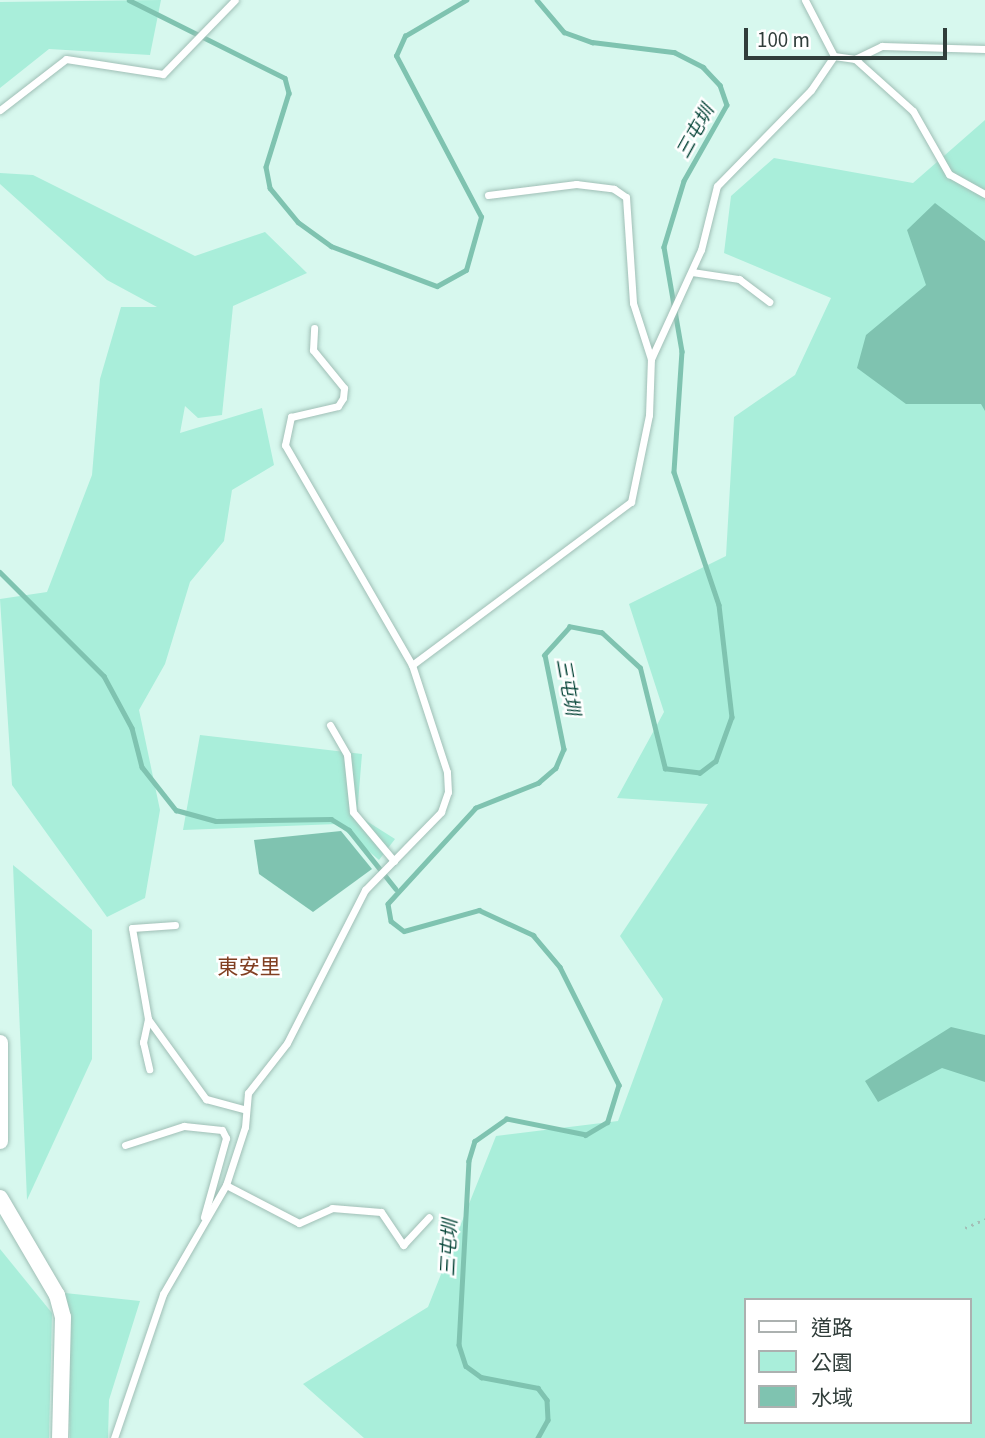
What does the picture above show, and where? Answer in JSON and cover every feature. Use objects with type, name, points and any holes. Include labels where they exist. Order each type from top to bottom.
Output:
[{"type":"street","points":[[0,1044],[0,1141]]},
{"type":"street","points":[[0,1198],[57,1295],[63,1317],[60,1438]]},
{"type":"lane","points":[[0,110],[66,58],[163,75],[177,66],[235,0]]},
{"type":"lane","points":[[805,0],[834,56]]},
{"type":"lane","points":[[834,56],[855,59],[882,46],[985,49]]},
{"type":"lane","points":[[651,359],[692,272],[721,179],[811,90],[834,56]]},
{"type":"lane","points":[[855,59],[928,129],[949,174],[985,194]]},
{"type":"lane","points":[[412,664],[631,502],[649,415],[651,359],[633,303],[625,197],[614,188],[576,184],[488,195]]},
{"type":"lane","points":[[692,272],[739,279],[769,302]]},
{"type":"lane","points":[[114,1438],[163,1294],[226,1185],[245,1127],[244,1109],[248,1093],[304,1012],[343,925],[374,877],[394,861],[441,812],[447,792],[447,772],[412,664],[285,445],[291,417],[338,406],[343,398],[344,388],[313,350],[314,328]]},
{"type":"lane","points":[[330,725],[347,755],[353,813],[394,861]]},
{"type":"lane","points":[[149,1069],[143,1042],[148,1019],[132,928],[175,925]]},
{"type":"lane","points":[[148,1019],[206,1099],[244,1109]]},
{"type":"lane","points":[[125,1145],[184,1126],[222,1130],[226,1138],[203,1225]]},
{"type":"lane","points":[[226,1185],[299,1223],[332,1208],[381,1212],[403,1245],[429,1217]]},
{"type":"path","points":[[965,1228],[985,1219]]},
{"type":"green space","points":[[161,0],[150,55],[49,49],[0,88],[0,2]]},
{"type":"green space","points":[[985,120],[985,1438],[364,1438],[303,1384],[428,1307],[496,1136],[618,1121],[663,999],[620,936],[708,804],[617,798],[664,712],[629,604],[726,556],[734,417],[795,375],[831,298],[724,253],[731,196],[774,158],[913,183]]},
{"type":"green space","points":[[0,173],[33,175],[195,256],[265,232],[307,273],[233,306],[222,415],[198,418],[185,406],[180,433],[262,408],[274,465],[232,490],[224,541],[190,582],[165,664],[139,710],[160,810],[145,898],[107,917],[12,785],[0,599],[47,592],[92,475],[100,379],[121,307],[157,307],[107,280],[0,184]]},
{"type":"green space","points":[[200,735],[362,754],[357,815],[395,839],[379,860],[337,824],[183,830]]},
{"type":"green space","points":[[13,865],[92,930],[92,1059],[27,1200]]},
{"type":"green space","points":[[0,1249],[52,1313],[49,1438],[0,1438]]},
{"type":"green space","points":[[65,1293],[140,1301],[109,1400],[108,1438],[70,1438]]},
{"type":"water","points":[[935,203],[985,241],[985,411],[981,404],[906,404],[857,368],[866,335],[926,285],[907,230]]},
{"type":"water","points":[[341,831],[372,869],[313,912],[259,874],[254,840]]},
{"type":"water","points":[[951,1027],[985,1035],[985,1082],[942,1068],[878,1102],[865,1081]]},
{"type":"waterway","name":"三屯圳","points":[[129,0],[285,78],[289,93],[266,167],[270,188],[298,222],[331,246],[437,286],[466,270],[481,217],[396,56],[405,36],[466,0]]},
{"type":"waterway","name":"三屯圳","points":[[537,0],[564,32],[592,42],[674,52],[703,67],[720,85],[727,105],[684,181],[664,247],[682,351],[674,472],[719,605],[732,717],[716,761],[700,773],[665,769],[640,668],[602,633],[570,627],[545,655],[564,749],[556,768],[539,783],[476,808],[388,904],[391,921],[404,931],[479,910],[533,935],[560,967],[619,1085],[608,1122],[586,1135],[507,1119],[475,1141],[469,1161],[459,1345],[466,1366],[481,1377],[538,1388],[547,1400],[548,1420],[538,1438]]},
{"type":"waterway","points":[[0,572],[104,676],[132,728],[142,767],[176,810],[216,821],[331,819],[349,830],[396,889]]},
{"type":"district","name":"東安里","points":[[249,967]]}]
